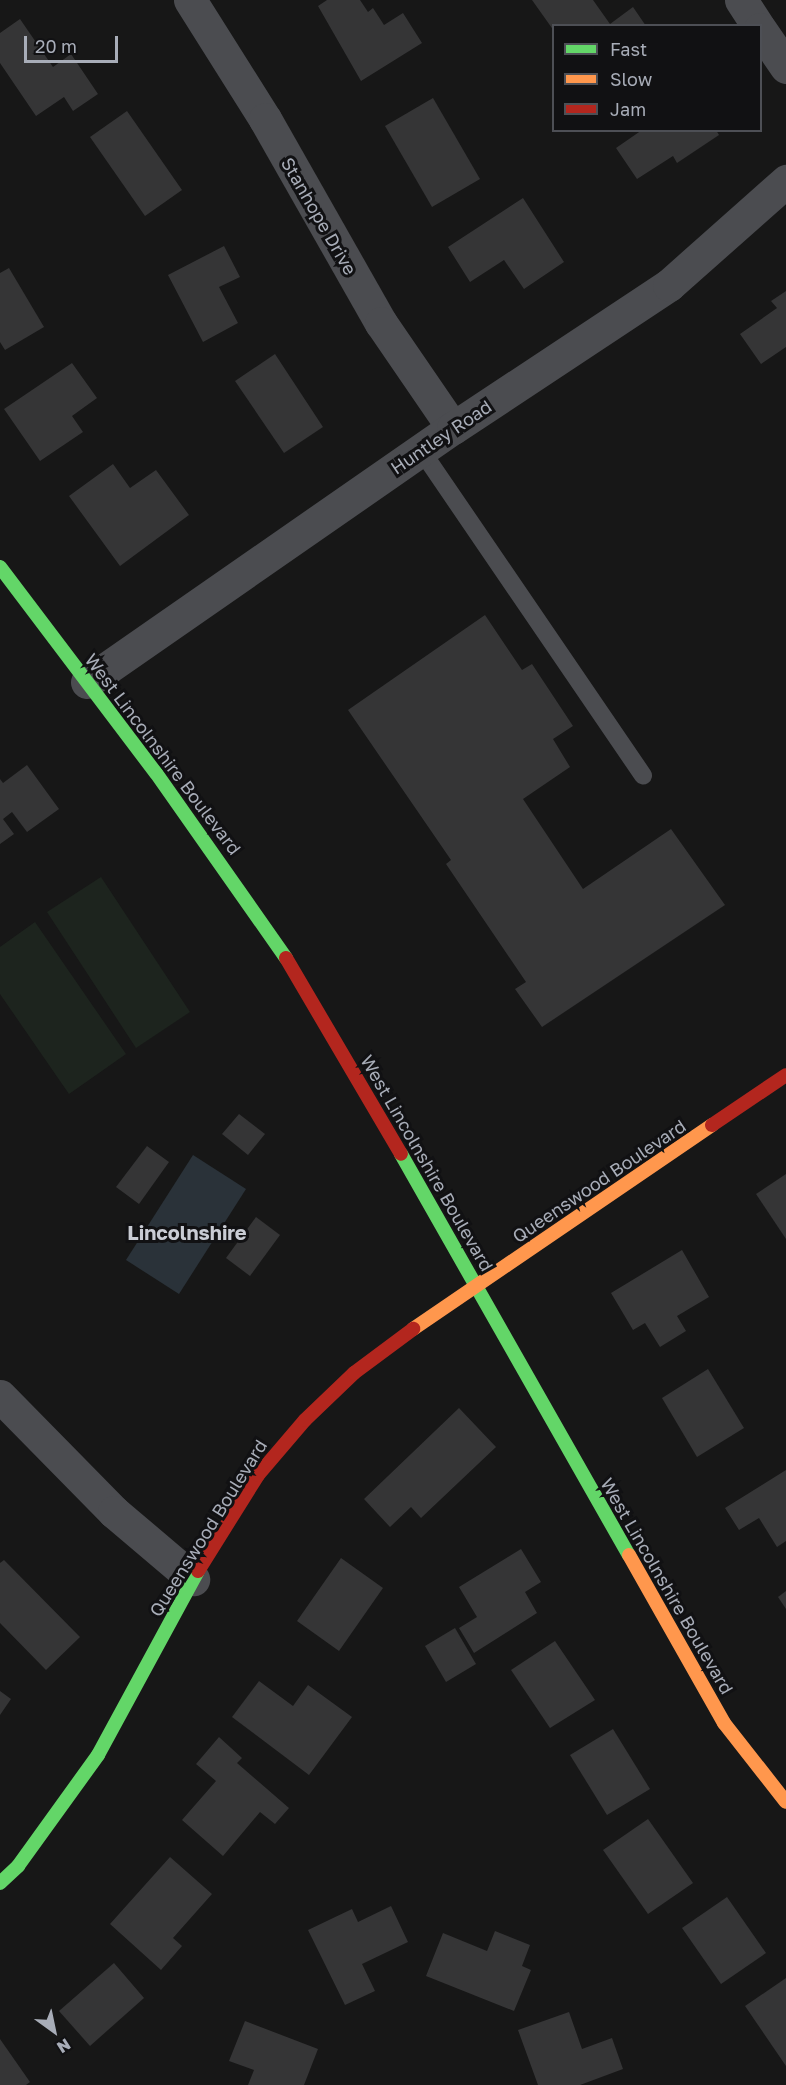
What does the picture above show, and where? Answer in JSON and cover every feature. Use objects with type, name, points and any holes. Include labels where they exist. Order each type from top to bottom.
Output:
[{"type":"street","name":"Stanhope Drive","points":[[190,0],[265,120],[381,323],[453,428]]},
{"type":"street","points":[[741,0],[757,24]]},
{"type":"street","points":[[762,32],[786,67]]},
{"type":"street","name":"Huntley Road","points":[[87,682],[453,428],[669,285],[786,181]]},
{"type":"street","name":"West Lincolnshire Boulevard","points":[[0,567],[243,892],[311,996],[724,1723],[786,1802]]},
{"type":"street","name":"Queenswood Boulevard","points":[[0,1883],[18,1866],[98,1755],[193,1579],[258,1475],[305,1420],[371,1360],[786,1075]]},
{"type":"street","points":[[0,1396],[114,1512],[193,1579]]},
{"type":"lane","points":[[421,450],[643,775]]},
{"type":"shaded area","points":[[101,877],[190,1012],[136,1048],[47,912]]},
{"type":"shaded area","points":[[35,922],[126,1054],[69,1094],[0,994],[0,947]]},
{"type":"shaded area","points":[[193,1155],[246,1189],[179,1294],[126,1260]]},
{"type":"building","points":[[327,0],[360,0],[368,12],[373,8],[384,25],[403,13],[422,43],[361,81],[318,6]]},
{"type":"building","points":[[532,0],[593,0],[610,24],[552,24],[552,28]]},
{"type":"building","points":[[633,7],[645,24],[610,24]]},
{"type":"building","points":[[20,19],[53,67],[71,54],[98,94],[73,111],[64,97],[36,116],[0,63],[0,33]]},
{"type":"building","points":[[433,98],[480,179],[432,207],[385,126]]},
{"type":"building","points":[[127,111],[182,190],[145,216],[90,137]]},
{"type":"building","points":[[639,132],[717,132],[719,135],[677,163],[673,156],[637,179],[616,148]]},
{"type":"building","points":[[523,198],[564,262],[524,289],[504,260],[470,282],[448,247]]},
{"type":"building","points":[[224,246],[240,277],[219,287],[238,323],[203,342],[168,275]]},
{"type":"building","points":[[9,268],[44,327],[5,350],[0,342],[0,273]]},
{"type":"building","points":[[786,291],[786,347],[761,364],[740,334],[777,308],[771,301]]},
{"type":"building","points":[[275,354],[323,427],[284,453],[235,381]]},
{"type":"building","points":[[72,363],[97,398],[72,416],[83,432],[40,461],[4,409]]},
{"type":"building","points":[[113,464],[130,488],[156,470],[189,515],[120,566],[69,496]]},
{"type":"building","points":[[485,615],[522,670],[532,664],[573,726],[553,739],[570,767],[523,799],[583,889],[671,829],[725,905],[542,1027],[515,989],[526,982],[446,864],[451,860],[348,710]]},
{"type":"building","points":[[27,765],[59,809],[27,832],[12,812],[3,819],[14,834],[0,844],[0,779],[3,783]]},
{"type":"building","points":[[239,1114],[265,1134],[248,1155],[222,1134]]},
{"type":"building","points":[[147,1146],[169,1162],[139,1204],[116,1187]]},
{"type":"building","points":[[786,1174],[786,1239],[756,1194]]},
{"type":"building","points":[[256,1217],[280,1235],[250,1276],[226,1258]]},
{"type":"building","points":[[682,1250],[709,1297],[677,1316],[686,1331],[660,1347],[645,1323],[633,1330],[611,1293]]},
{"type":"building","points":[[708,1369],[744,1428],[697,1457],[662,1398]]},
{"type":"building","points":[[459,1408],[496,1447],[421,1518],[411,1507],[390,1527],[364,1499]]},
{"type":"building","points":[[786,1470],[786,1541],[777,1547],[759,1518],[739,1530],[725,1508]]},
{"type":"building","points":[[521,1549],[541,1582],[525,1592],[537,1613],[474,1653],[459,1628],[477,1617],[459,1587]]},
{"type":"building","points":[[341,1558],[383,1588],[339,1651],[297,1621]]},
{"type":"building","points":[[4,1560],[80,1637],[46,1670],[0,1623],[0,1563]]},
{"type":"building","points":[[786,1591],[786,1609],[778,1597]]},
{"type":"building","points":[[455,1628],[476,1664],[446,1682],[425,1646]]},
{"type":"building","points":[[555,1641],[595,1700],[550,1728],[511,1670]]},
{"type":"building","points":[[259,1681],[293,1706],[308,1685],[352,1717],[309,1775],[232,1717]]},
{"type":"building","points":[[0,1691],[11,1699],[0,1715]]},
{"type":"building","points":[[613,1729],[650,1789],[607,1815],[570,1755]]},
{"type":"building","points":[[219,1737],[242,1758],[237,1763],[289,1808],[275,1824],[260,1812],[223,1856],[182,1820],[216,1781],[196,1764]]},
{"type":"building","points":[[648,1819],[693,1883],[648,1914],[603,1850]]},
{"type":"building","points":[[170,1857],[212,1894],[173,1938],[182,1946],[161,1970],[110,1924]]},
{"type":"building","points":[[727,1897],[766,1953],[721,1984],[682,1928]]},
{"type":"building","points":[[391,1906],[408,1942],[362,1964],[375,1991],[345,2005],[308,1930],[352,1909],[358,1922]]},
{"type":"building","points":[[495,1931],[530,1945],[522,1966],[531,1970],[514,2011],[426,1976],[443,1933],[487,1951]]},
{"type":"building","points":[[114,1963],[144,1998],[90,2046],[59,2011]]},
{"type":"building","points":[[786,1978],[786,2066],[745,2006]]},
{"type":"building","points":[[569,2012],[582,2049],[612,2038],[623,2069],[580,2085],[538,2085],[518,2030]]},
{"type":"building","points":[[245,2021],[318,2049],[304,2085],[248,2085],[254,2070],[229,2061]]},
{"type":"building","points":[[0,2039],[30,2082],[26,2085],[0,2085]]},
{"type":"traffic: fast","points":[[0,567],[156,773],[286,958]]},
{"type":"traffic: fast","points":[[401,1154],[629,1555]]},
{"type":"traffic: fast","points":[[0,1883],[18,1866],[98,1755],[198,1571]]},
{"type":"traffic: slow","points":[[413,1329],[712,1125]]},
{"type":"traffic: slow","points":[[629,1555],[724,1723],[786,1802]]},
{"type":"traffic: jam","points":[[286,958],[401,1154]]},
{"type":"traffic: jam","points":[[712,1125],[786,1075]]},
{"type":"traffic: jam","points":[[198,1571],[258,1475],[305,1420],[354,1373],[413,1329]]},
{"type":"district","name":"Lincolnshire","points":[[187,1232]]}]
